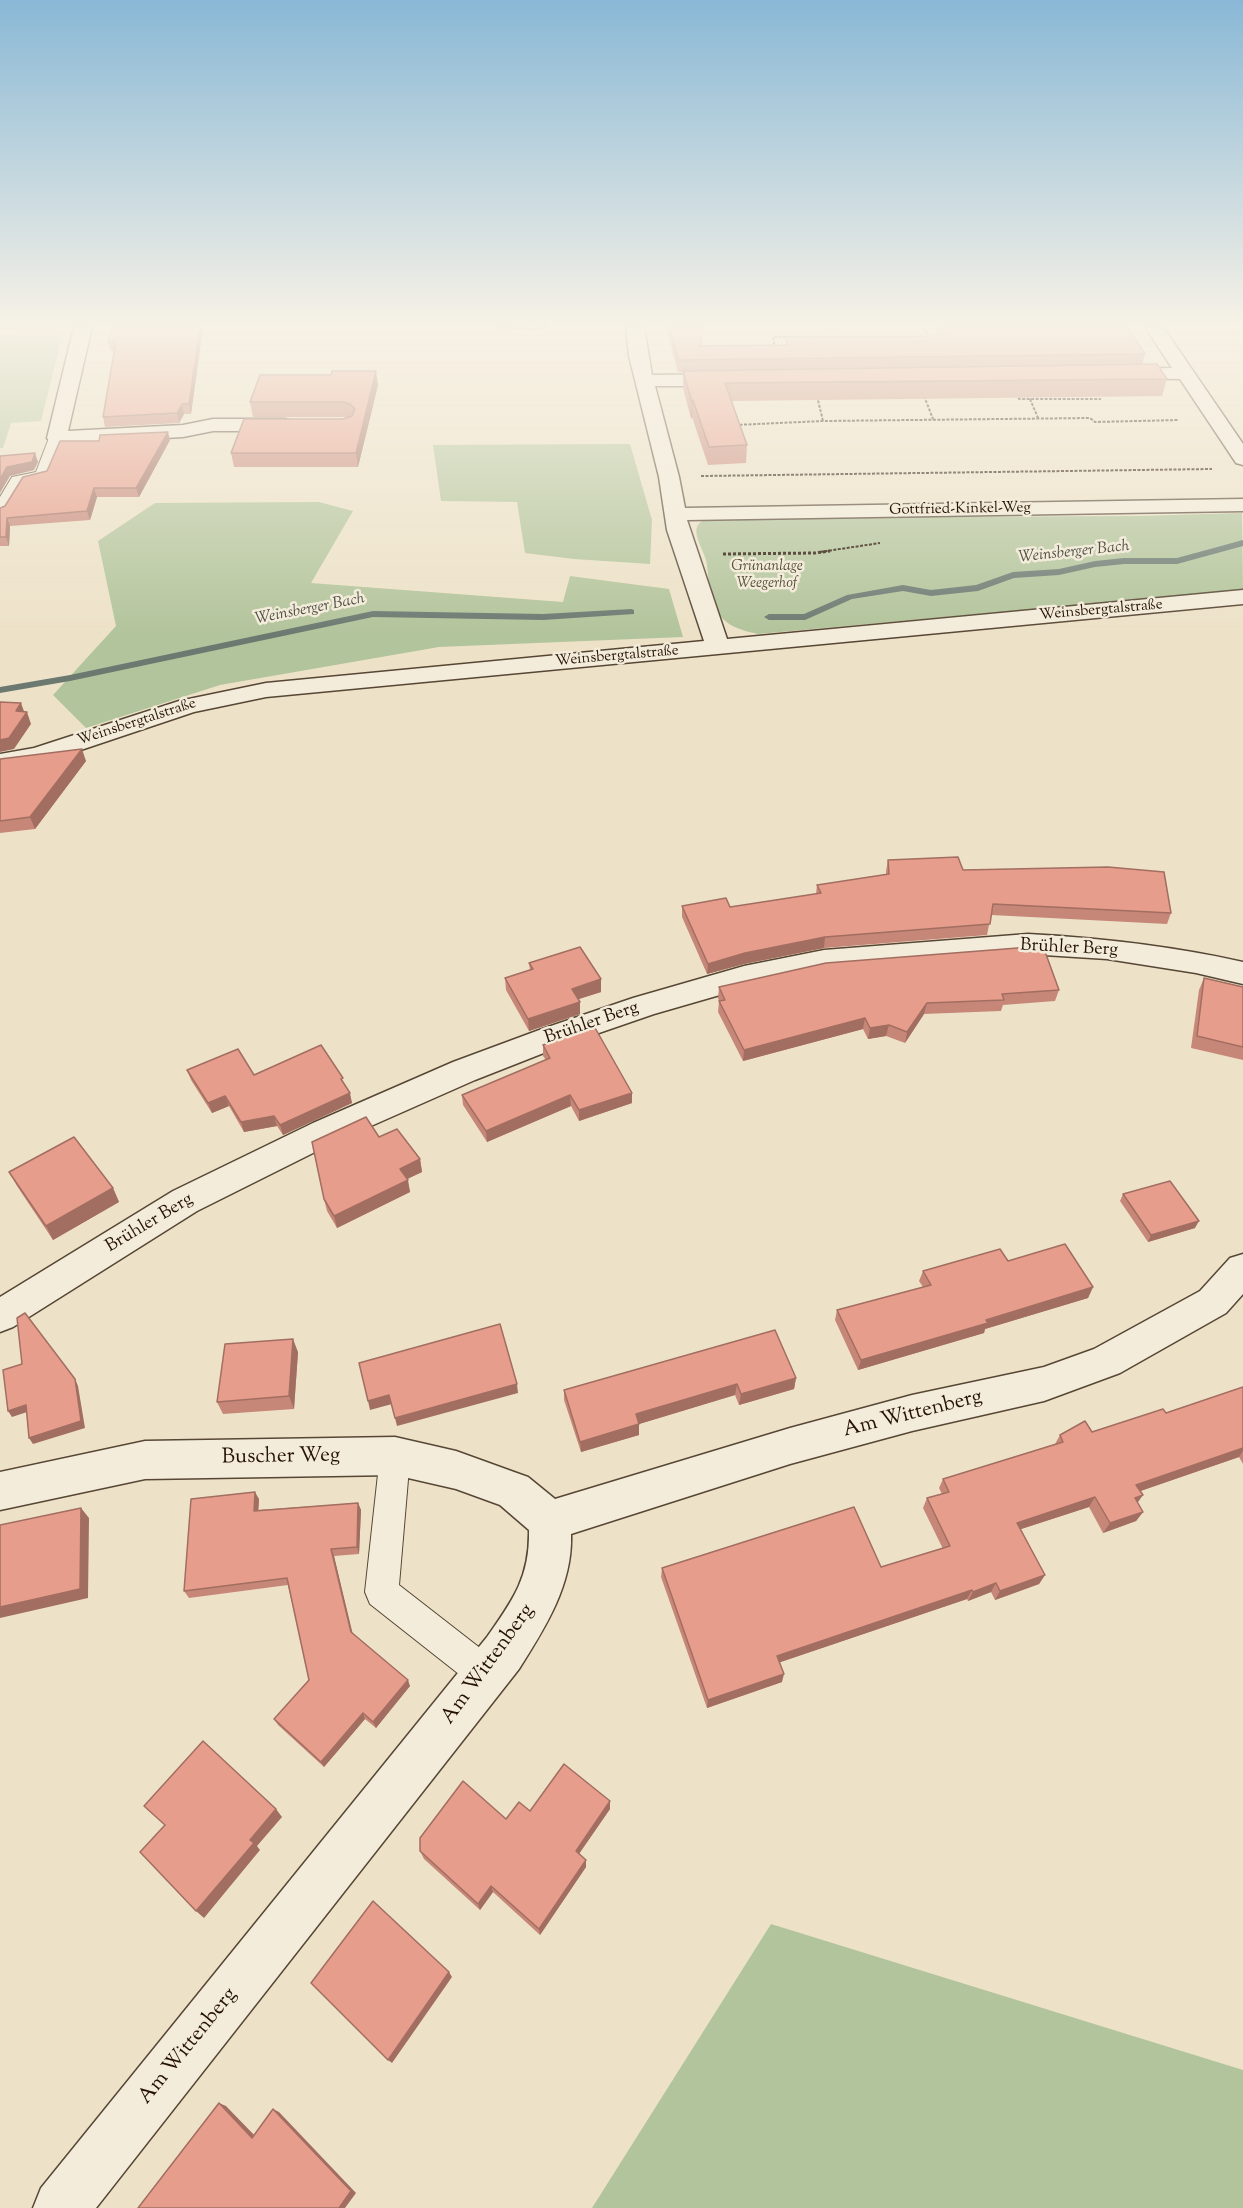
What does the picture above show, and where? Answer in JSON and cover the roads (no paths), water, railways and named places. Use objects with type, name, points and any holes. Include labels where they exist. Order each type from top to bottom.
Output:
[{"type":"street","points":[[59,430],[57,438],[188,430]]},
{"type":"street","points":[[657,430],[686,556],[718,647]]},
{"type":"street","points":[[1224,430],[1243,459]]},
{"type":"street","name":"Gottfried-Kinkel-Weg","points":[[676,514],[1243,506]]},
{"type":"street","name":"Weinsbergtalstraße","points":[[0,762],[39,755],[188,706],[266,690],[1243,597]]},
{"type":"street","name":"Brühler Berg","points":[[0,1316],[185,1201],[326,1132],[464,1071],[553,1037],[644,1006],[744,977],[824,961],[1028,944],[1107,949],[1196,962],[1243,973]]},
{"type":"street","name":"Am Wittenberg","points":[[62,2208],[486,1674],[534,1606],[551,1556],[550,1521],[790,1446],[912,1413],[1044,1384],[1107,1360],[1213,1302],[1243,1269]]},
{"type":"street","name":"Buscher Weg","points":[[0,1491],[145,1460],[395,1456],[456,1470],[514,1491],[550,1521]]},
{"type":"lane","points":[[0,511],[18,480],[42,476],[57,438]]},
{"type":"lane","points":[[395,1456],[382,1592],[486,1674]]},
{"type":"waterway","name":"Weinsberger Bach","points":[[769,617],[805,617],[850,597],[903,588],[931,593],[978,588],[1013,575],[1059,572],[1095,564],[1124,561],[1177,561],[1243,543]]},
{"type":"waterway","name":"Weinsberger Bach","points":[[0,690],[70,678],[373,614],[543,617],[631,612]]},
{"type":"park label","name":"Grünanlage Weegerhof","points":[[767,576]]}]
